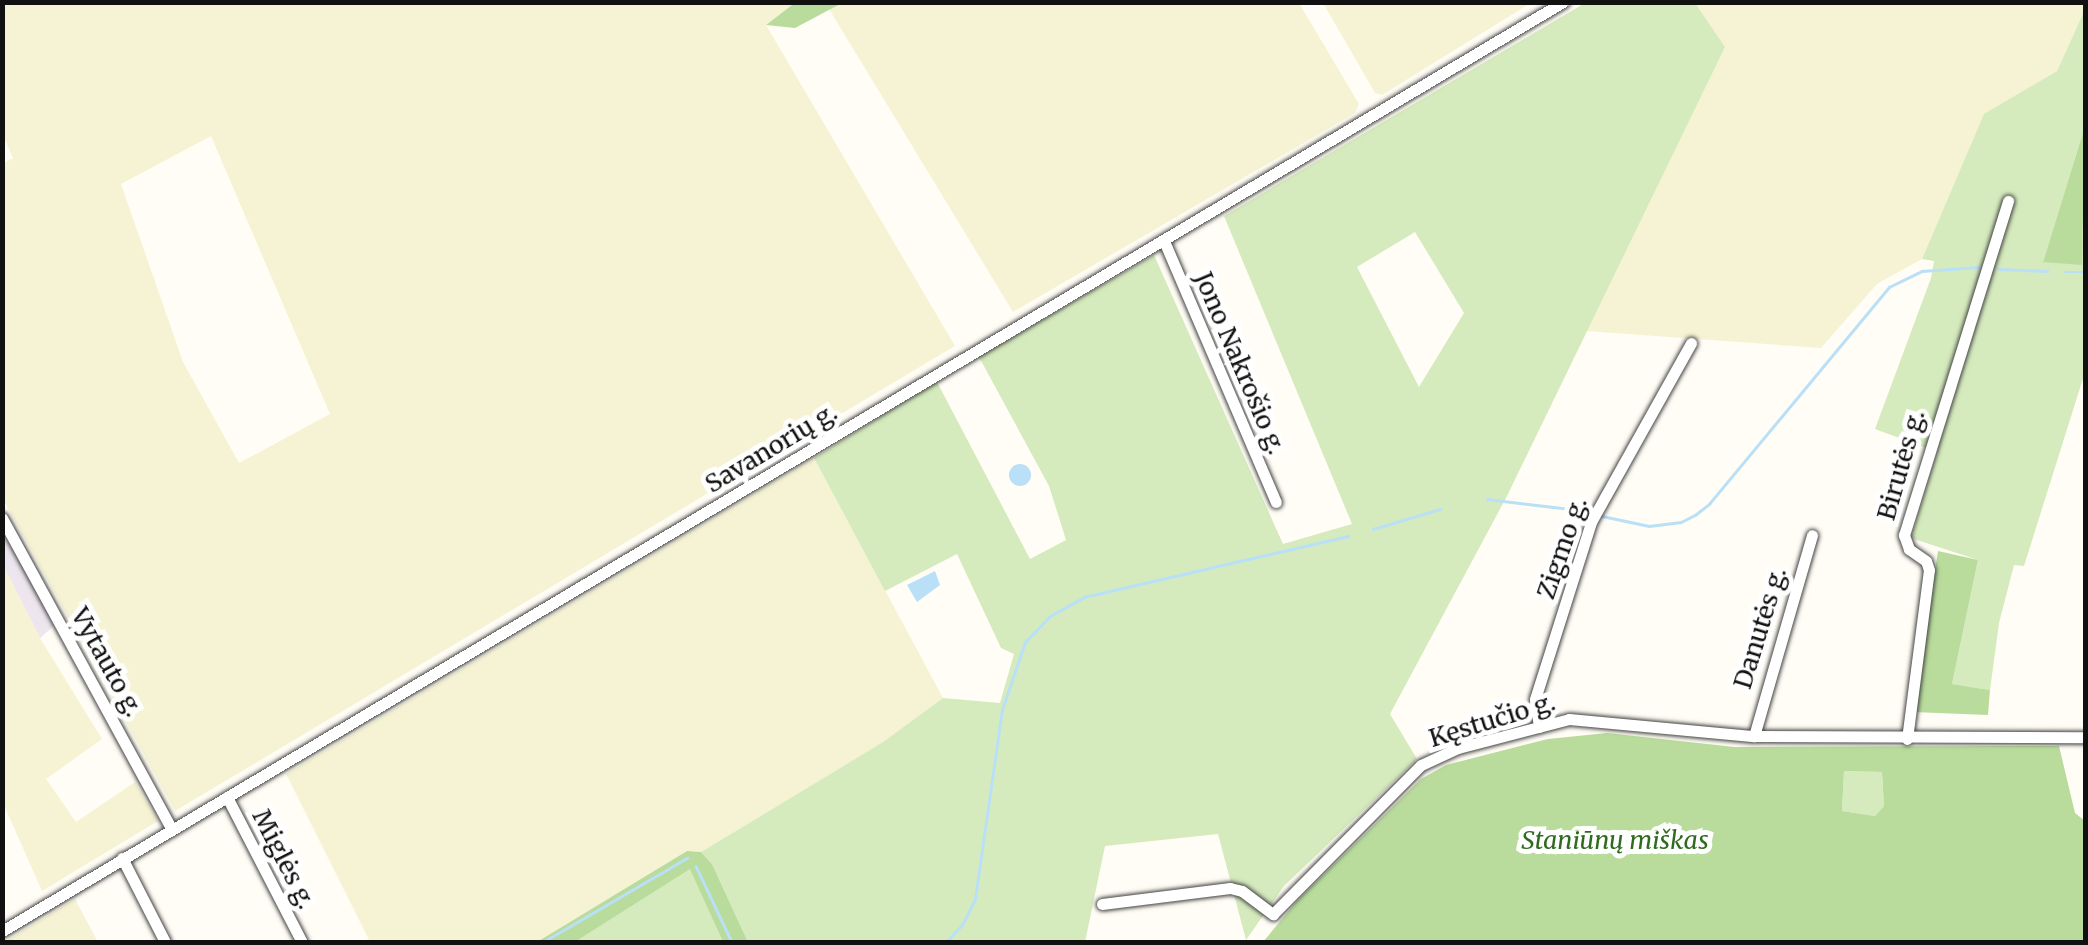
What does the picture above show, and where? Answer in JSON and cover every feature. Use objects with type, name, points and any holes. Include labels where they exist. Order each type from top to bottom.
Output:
[{"type":"street","name":"Savanorių g.","points":[[2,931],[1563,2]]},
{"type":"street","name":"Birutės g.","points":[[1907,739],[1929,570],[1926,561],[1908,549],[1904,535],[2008,201]]},
{"type":"street","name":"Jono Nakrošio g.","points":[[1164,240],[1276,502]]},
{"type":"street","name":"Zigmo g.","points":[[1540,727],[1536,699],[1591,522],[1691,343]]},
{"type":"street","name":"Vytauto g.","points":[[2,518],[172,828]]},
{"type":"street","name":"Danutės g.","points":[[1754,736],[1812,535]]},
{"type":"street","name":"Kęstučio g.","points":[[1102,904],[1230,888],[1242,891],[1273,914],[1421,765],[1458,748],[1569,719],[1754,736],[2086,738]]},
{"type":"street","name":"Miglės g.","points":[[227,796],[302,942]]},
{"type":"street","points":[[122,858],[165,942]]},
{"type":"shaded area","points":[[842,2],[1299,3],[1359,104],[1355,113],[1013,312],[829,9]]},
{"type":"shaded area","points":[[3,3],[796,3],[766,25],[955,346],[175,811],[3,499],[2,164],[13,158],[3,135]],"holes":[[[211,136],[330,414],[239,463],[183,362],[121,184]]]},
{"type":"shaded area","points":[[1323,3],[1531,3],[1382,95],[1375,93]]},
{"type":"shaded area","points":[[1695,3],[2085,3],[2085,9],[2057,71],[1984,115],[1922,259],[1877,284],[1821,348],[1586,331],[1724,48]]},
{"type":"shaded area","points":[[814,458],[943,698],[883,742],[701,852],[687,851],[537,942],[370,942],[286,774]]},
{"type":"shaded area","points":[[2,531],[55,625],[40,638],[3,565]]},
{"type":"shaded area","points":[[3,565],[40,638],[102,739],[46,779],[76,822],[135,782],[158,821],[42,891],[3,803]]},
{"type":"shaded area","points":[[75,899],[98,942],[4,942]]},
{"type":"green space","points":[[796,2],[842,3],[795,28],[766,25]]},
{"type":"green space","points":[[1585,3],[1695,3],[1725,47],[1507,496],[1390,714],[1417,759],[1284,886],[1246,940],[1218,834],[1105,846],[1085,942],[748,942],[712,864],[701,852],[883,742],[943,698],[1000,703],[1014,654],[1001,648],[957,554],[885,591],[814,458],[937,382],[1030,559],[1066,540],[1049,486],[979,357],[1154,255],[1283,544],[1352,524],[1224,216]],"holes":[[[1415,232],[1464,313],[1419,387],[1357,267]]]},
{"type":"green space","points":[[2085,9],[2085,126],[2043,262],[2079,254],[2085,225],[2085,372],[2024,566],[2014,565],[1999,623],[1990,690],[1952,684],[1978,560],[1911,538],[1937,452],[1875,429],[1931,278],[1934,261],[1922,259],[1984,114],[2057,71]]},
{"type":"green space","points":[[2085,126],[2082,265],[2043,262]]},
{"type":"green space","points":[[1938,551],[1978,560],[1952,684],[1990,690],[1988,715],[1913,712]]},
{"type":"green space","name":"Staniūnų miškas","points":[[1607,733],[1734,747],[2059,746],[2075,813],[2085,821],[2085,942],[1263,942],[1297,901],[1421,779],[1446,765],[1548,739]],"holes":[[[1844,771],[1882,772],[1884,806],[1875,816],[1842,811]]]},
{"type":"green space","points":[[1844,771],[1882,772],[1884,806],[1875,816],[1842,811]]},
{"type":"green space","points":[[687,851],[701,852],[712,864],[748,942],[723,942],[690,869],[575,942],[537,942]]},
{"type":"green space","points":[[691,868],[723,942],[575,942]]},
{"type":"water","points":[[1016,464],[1024,464],[1031,475],[1024,486],[1016,486],[1009,479],[1009,471]]},
{"type":"water","points":[[935,571],[940,585],[917,602],[907,585]]},
{"type":"waterway","points":[[1602,516],[1649,526],[1681,522],[1695,515],[1709,504],[1889,287],[1922,271],[1978,267]]},
{"type":"waterway","points":[[1999,269],[2047,271]]},
{"type":"waterway","points":[[2065,272],[2086,272]]},
{"type":"waterway","points":[[1487,499],[1578,510]]},
{"type":"waterway","points":[[1373,529],[1440,509]]},
{"type":"waterway","points":[[946,942],[962,925],[975,899],[1002,710],[1025,642],[1050,616],[1084,597],[1348,536]]},
{"type":"waterway","points":[[543,942],[687,858]]},
{"type":"waterway","points":[[696,866],[732,942]]}]
